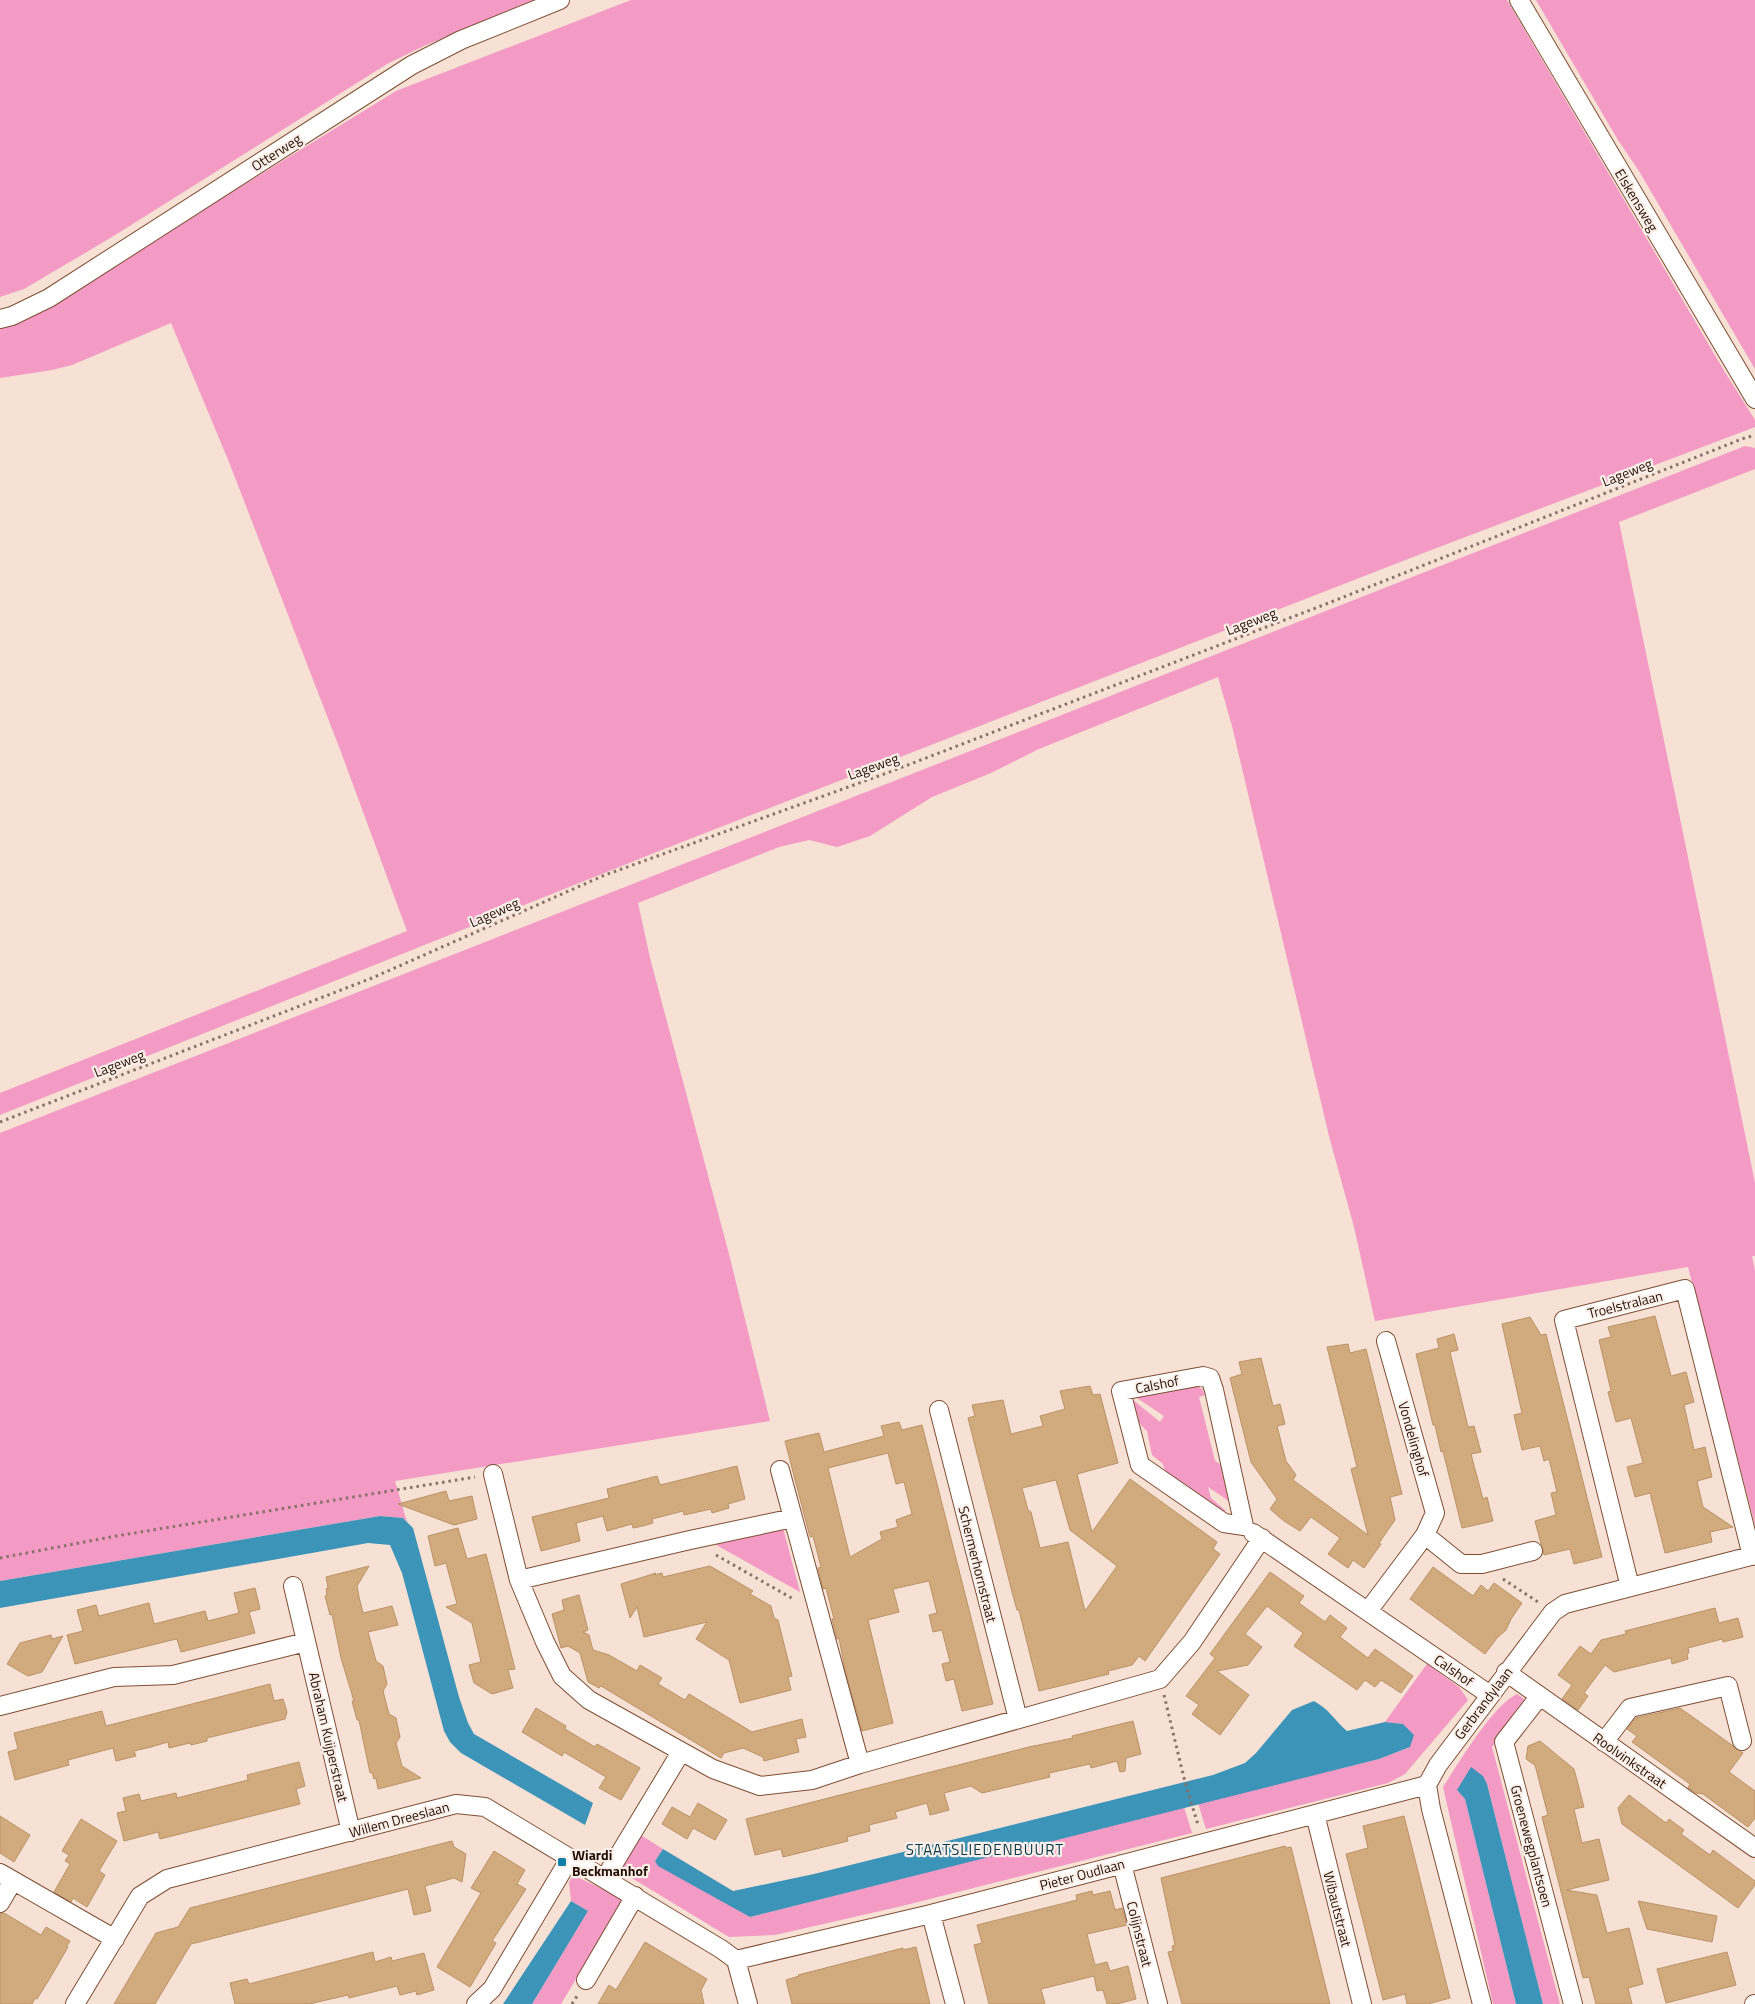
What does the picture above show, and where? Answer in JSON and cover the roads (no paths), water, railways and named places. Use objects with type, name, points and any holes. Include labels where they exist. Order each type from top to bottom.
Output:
[{"type":"street","name":"Otterweg","points":[[0,319],[12,316],[49,298],[412,65],[461,40],[560,0]]},
{"type":"street","name":"Elskensweg","points":[[1519,0],[1755,399]]},
{"type":"street","name":"Troelstralaan","points":[[1630,1587],[1564,1320],[1685,1289],[1754,1556]]},
{"type":"street","name":"Vondelinghof","points":[[1368,1611],[1425,1535],[1435,1513],[1386,1341]]},
{"type":"street","name":"Calshof","points":[[1244,1526],[1210,1378],[1203,1376],[1121,1391],[1140,1465],[1224,1523],[1244,1526],[1490,1695]]},
{"type":"street","name":"Schermerhornstraat","points":[[939,1410],[1018,1719]]},
{"type":"street","points":[[780,1470],[860,1764]]},
{"type":"street","points":[[493,1474],[519,1580],[545,1642],[562,1676],[589,1700],[681,1752],[713,1769],[760,1786],[812,1780],[860,1764],[1160,1679],[1192,1642],[1262,1538]]},
{"type":"street","points":[[519,1580],[793,1518]]},
{"type":"street","points":[[1425,1535],[1461,1564],[1482,1564],[1533,1551]]},
{"type":"street","name":"Gerbrandylaan","points":[[1427,1785],[1438,1765],[1506,1672],[1553,1612],[1565,1604],[1754,1556]]},
{"type":"street","name":"Abraham Kuijperstraat","points":[[292,1586],[351,1832]]},
{"type":"street","points":[[0,1706],[114,1677],[173,1675],[306,1642]]},
{"type":"street","name":"Roolvinkstraat","points":[[1506,1672],[1755,1848]]},
{"type":"street","points":[[1604,1742],[1630,1708],[1728,1686],[1742,1741]]},
{"type":"street","name":"Groenewegplantsoen","points":[[1539,1697],[1504,1742],[1573,2004]]},
{"type":"street","points":[[605,1878],[681,1752]]},
{"type":"street","points":[[1427,1785],[1431,1809],[1482,2004]]},
{"type":"street","name":"Pieter Oudlaan","points":[[736,1960],[931,1914],[1427,1785]]},
{"type":"street","name":"Willem Dreeslaan","points":[[75,2004],[140,1896],[167,1879],[456,1804],[485,1807],[635,1896],[736,1960]]},
{"type":"street","name":"Wibautstraat","points":[[1315,1814],[1362,2004]]},
{"type":"street","points":[[476,2004],[492,1989],[548,1898],[570,1858]]},
{"type":"street","name":"Colijnstraat","points":[[1122,1864],[1158,2004]]},
{"type":"street","points":[[0,1903],[6,1877],[115,1939]]},
{"type":"street","points":[[586,1980],[635,1896]]},
{"type":"street","points":[[931,1914],[955,2004]]},
{"type":"street","points":[[736,1960],[748,2004]]},
{"type":"water","points":[[380,1516],[403,1518],[413,1528],[459,1697],[474,1734],[593,1803],[585,1825],[461,1753],[450,1742],[444,1731],[402,1573],[390,1545],[368,1543],[0,1608],[0,1581]]},
{"type":"water","points":[[1314,1701],[1328,1711],[1347,1731],[1385,1722],[1403,1724],[1414,1735],[1410,1747],[1379,1759],[750,1917],[658,1866],[655,1861],[663,1849],[733,1891],[814,1874],[1213,1775],[1245,1763],[1256,1753],[1292,1710]]},
{"type":"water","points":[[1471,1767],[1483,1776],[1487,1784],[1543,2004],[1516,2004],[1465,1799],[1457,1790]]},
{"type":"water","points":[[571,1901],[588,1911],[532,2004],[503,2004]]},
{"type":"place","name":"Wiardi Beckmanhof","points":[[562,1862]]},
{"type":"district","name":"STAATSLIEDENBUURT","points":[[985,1849]]}]
